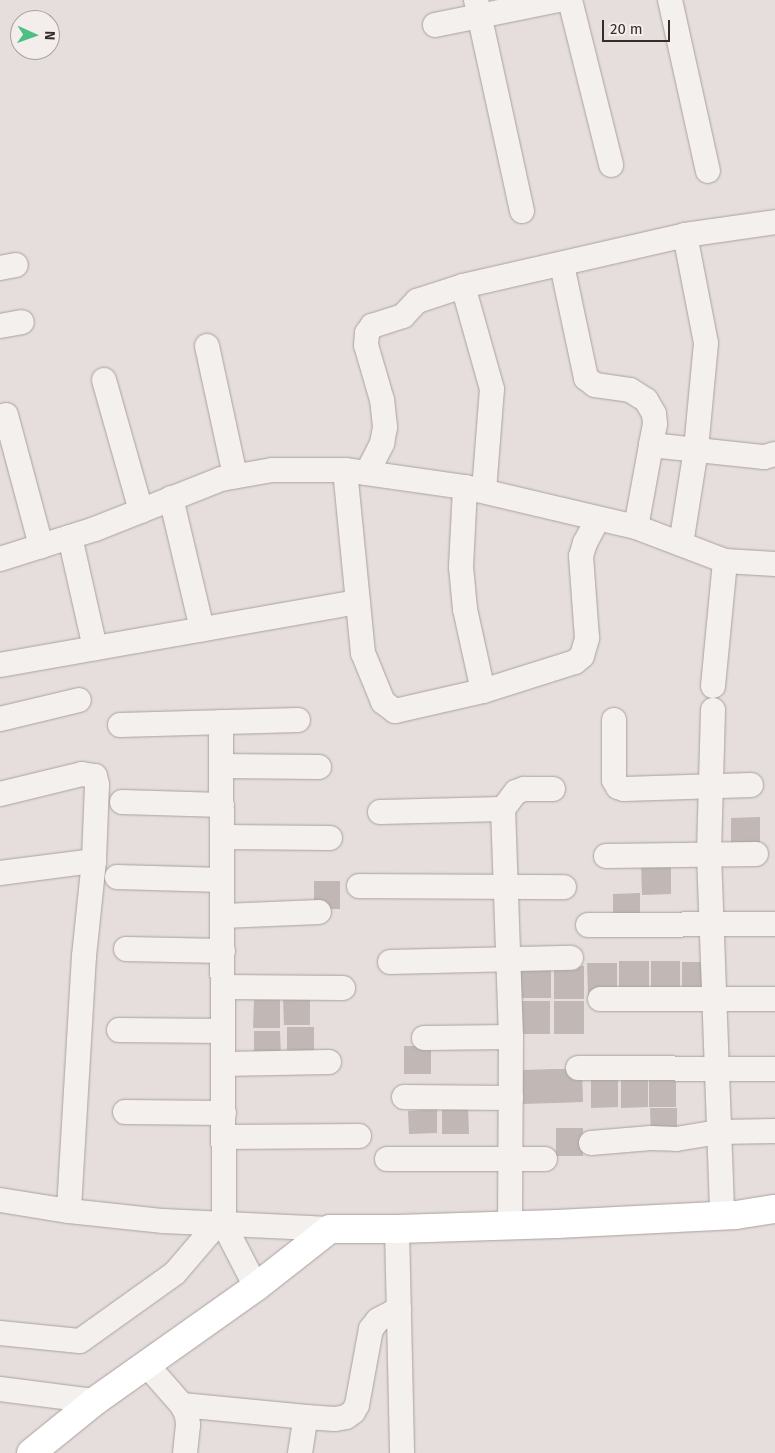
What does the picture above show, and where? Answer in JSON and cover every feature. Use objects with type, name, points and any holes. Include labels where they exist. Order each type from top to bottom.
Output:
[{"type":"street","points":[[435,25],[478,8],[559,0]]},
{"type":"street","points":[[570,0],[611,165]]},
{"type":"street","points":[[670,0],[708,170]]},
{"type":"street","points":[[478,8],[522,211]]},
{"type":"street","points":[[598,519],[585,543],[581,556],[587,638],[582,656],[575,662],[483,691],[404,711],[390,709],[377,692],[363,653],[357,602],[356,472],[382,443],[386,427],[382,400],[366,345],[366,333],[372,326],[403,316],[417,301],[463,286],[562,265],[686,235],[775,222]]},
{"type":"street","points":[[681,544],[696,449],[706,343],[686,235]]},
{"type":"street","points":[[562,265],[586,378],[595,385],[630,390],[646,400],[654,414],[655,424],[636,528]]},
{"type":"street","points":[[463,286],[492,389],[461,567],[465,609],[483,691]]},
{"type":"street","points":[[207,346],[234,476]]},
{"type":"street","points":[[104,380],[141,510]]},
{"type":"street","points":[[6,415],[41,546]]},
{"type":"street","points":[[651,445],[764,457],[775,454]]},
{"type":"street","points":[[0,559],[70,537],[220,479],[272,470],[356,472],[474,489],[636,528],[725,561],[775,564]]},
{"type":"street","points":[[171,498],[202,629]]},
{"type":"street","points":[[70,537],[95,648]]},
{"type":"street","points":[[713,686],[725,561]]},
{"type":"street","points":[[0,665],[357,602]]},
{"type":"street","points":[[0,719],[79,700]]},
{"type":"street","points":[[713,710],[709,854],[722,1216]]},
{"type":"street","points":[[120,725],[298,720]]},
{"type":"street","points":[[614,720],[614,780],[618,787],[624,789],[751,785]]},
{"type":"street","points":[[221,722],[224,1136],[220,1225],[256,1286]]},
{"type":"street","points":[[221,766],[319,767]]},
{"type":"street","points":[[0,794],[82,774],[95,776],[97,800],[94,861],[84,956],[69,1211]]},
{"type":"street","points":[[510,1225],[511,1037],[504,887],[503,809],[516,792],[524,789],[553,788]]},
{"type":"street","points":[[122,802],[222,805]]},
{"type":"street","points":[[380,812],[503,809]]},
{"type":"street","points":[[222,837],[330,838]]},
{"type":"street","points":[[606,856],[756,854]]},
{"type":"street","points":[[0,873],[94,861]]},
{"type":"street","points":[[116,877],[222,880]]},
{"type":"street","points":[[359,886],[564,887]]},
{"type":"street","points":[[222,916],[319,912]]},
{"type":"street","points":[[588,925],[775,924]]},
{"type":"street","points":[[126,949],[223,951]]},
{"type":"street","points":[[390,962],[570,958]]},
{"type":"street","points":[[224,987],[343,988]]},
{"type":"street","points":[[600,999],[775,999]]},
{"type":"street","points":[[119,1030],[224,1031]]},
{"type":"street","points":[[424,1038],[511,1037]]},
{"type":"street","points":[[223,1064],[329,1062]]},
{"type":"street","points":[[578,1068],[775,1069]]},
{"type":"street","points":[[404,1097],[511,1098]]},
{"type":"street","points":[[125,1112],[224,1113]]},
{"type":"street","points":[[591,1143],[651,1138],[676,1139],[719,1132],[775,1131]]},
{"type":"street","points":[[224,1136],[359,1136]]},
{"type":"street","points":[[387,1159],[545,1159]]},
{"type":"street","points":[[0,1200],[69,1211],[220,1225],[330,1229],[397,1229],[722,1216],[775,1208]]},
{"type":"street","points":[[0,1333],[80,1341],[175,1273],[220,1225]]},
{"type":"street","points":[[31,1453],[95,1401],[256,1286],[330,1229]]},
{"type":"street","points":[[397,1229],[402,1453]]},
{"type":"street","points":[[182,1405],[306,1417],[335,1419],[346,1417],[353,1412],[371,1329],[378,1320],[399,1309]]},
{"type":"street","points":[[146,1364],[182,1405],[188,1425],[185,1453]]},
{"type":"street","points":[[0,1389],[95,1401]]},
{"type":"street","points":[[300,1453],[306,1417]]},
{"type":"building","points":[[760,817],[760,851],[731,851],[731,818]]},
{"type":"building","points":[[641,861],[671,861],[671,894],[642,895]]},
{"type":"building","points":[[314,881],[340,881],[340,909],[314,909]]},
{"type":"building","points":[[640,893],[640,921],[613,921],[613,894]]},
{"type":"building","points":[[619,961],[649,961],[649,994],[619,994]]},
{"type":"building","points":[[651,961],[680,961],[680,994],[651,994]]},
{"type":"building","points":[[682,962],[711,962],[711,996],[682,996]]},
{"type":"building","points":[[587,963],[617,963],[617,996],[588,996]]},
{"type":"building","points":[[521,965],[551,965],[551,998],[521,998]]},
{"type":"building","points":[[554,966],[584,966],[584,999],[554,999]]},
{"type":"building","points":[[283,997],[310,997],[310,1025],[284,1025]]},
{"type":"building","points":[[280,999],[280,1028],[253,1028],[254,1000]]},
{"type":"building","points":[[520,1001],[550,1001],[550,1034],[520,1034]]},
{"type":"building","points":[[554,1001],[584,1001],[584,1034],[554,1034]]},
{"type":"building","points":[[287,1027],[314,1027],[314,1055],[287,1055]]},
{"type":"building","points":[[254,1031],[280,1031],[281,1059],[254,1059]]},
{"type":"building","points":[[404,1046],[431,1046],[431,1074],[404,1074]]},
{"type":"building","points":[[582,1069],[583,1102],[523,1104],[523,1070]]},
{"type":"building","points":[[591,1079],[618,1080],[618,1107],[591,1108]]},
{"type":"building","points":[[649,1079],[676,1079],[676,1107],[649,1107]]},
{"type":"building","points":[[621,1080],[648,1080],[648,1107],[621,1108]]},
{"type":"building","points":[[442,1106],[468,1106],[469,1134],[442,1134]]},
{"type":"building","points":[[650,1108],[677,1108],[677,1136],[651,1136]]},
{"type":"building","points":[[437,1109],[437,1133],[409,1134],[408,1111]]},
{"type":"building","points":[[556,1128],[583,1128],[583,1156],[556,1156]]}]
